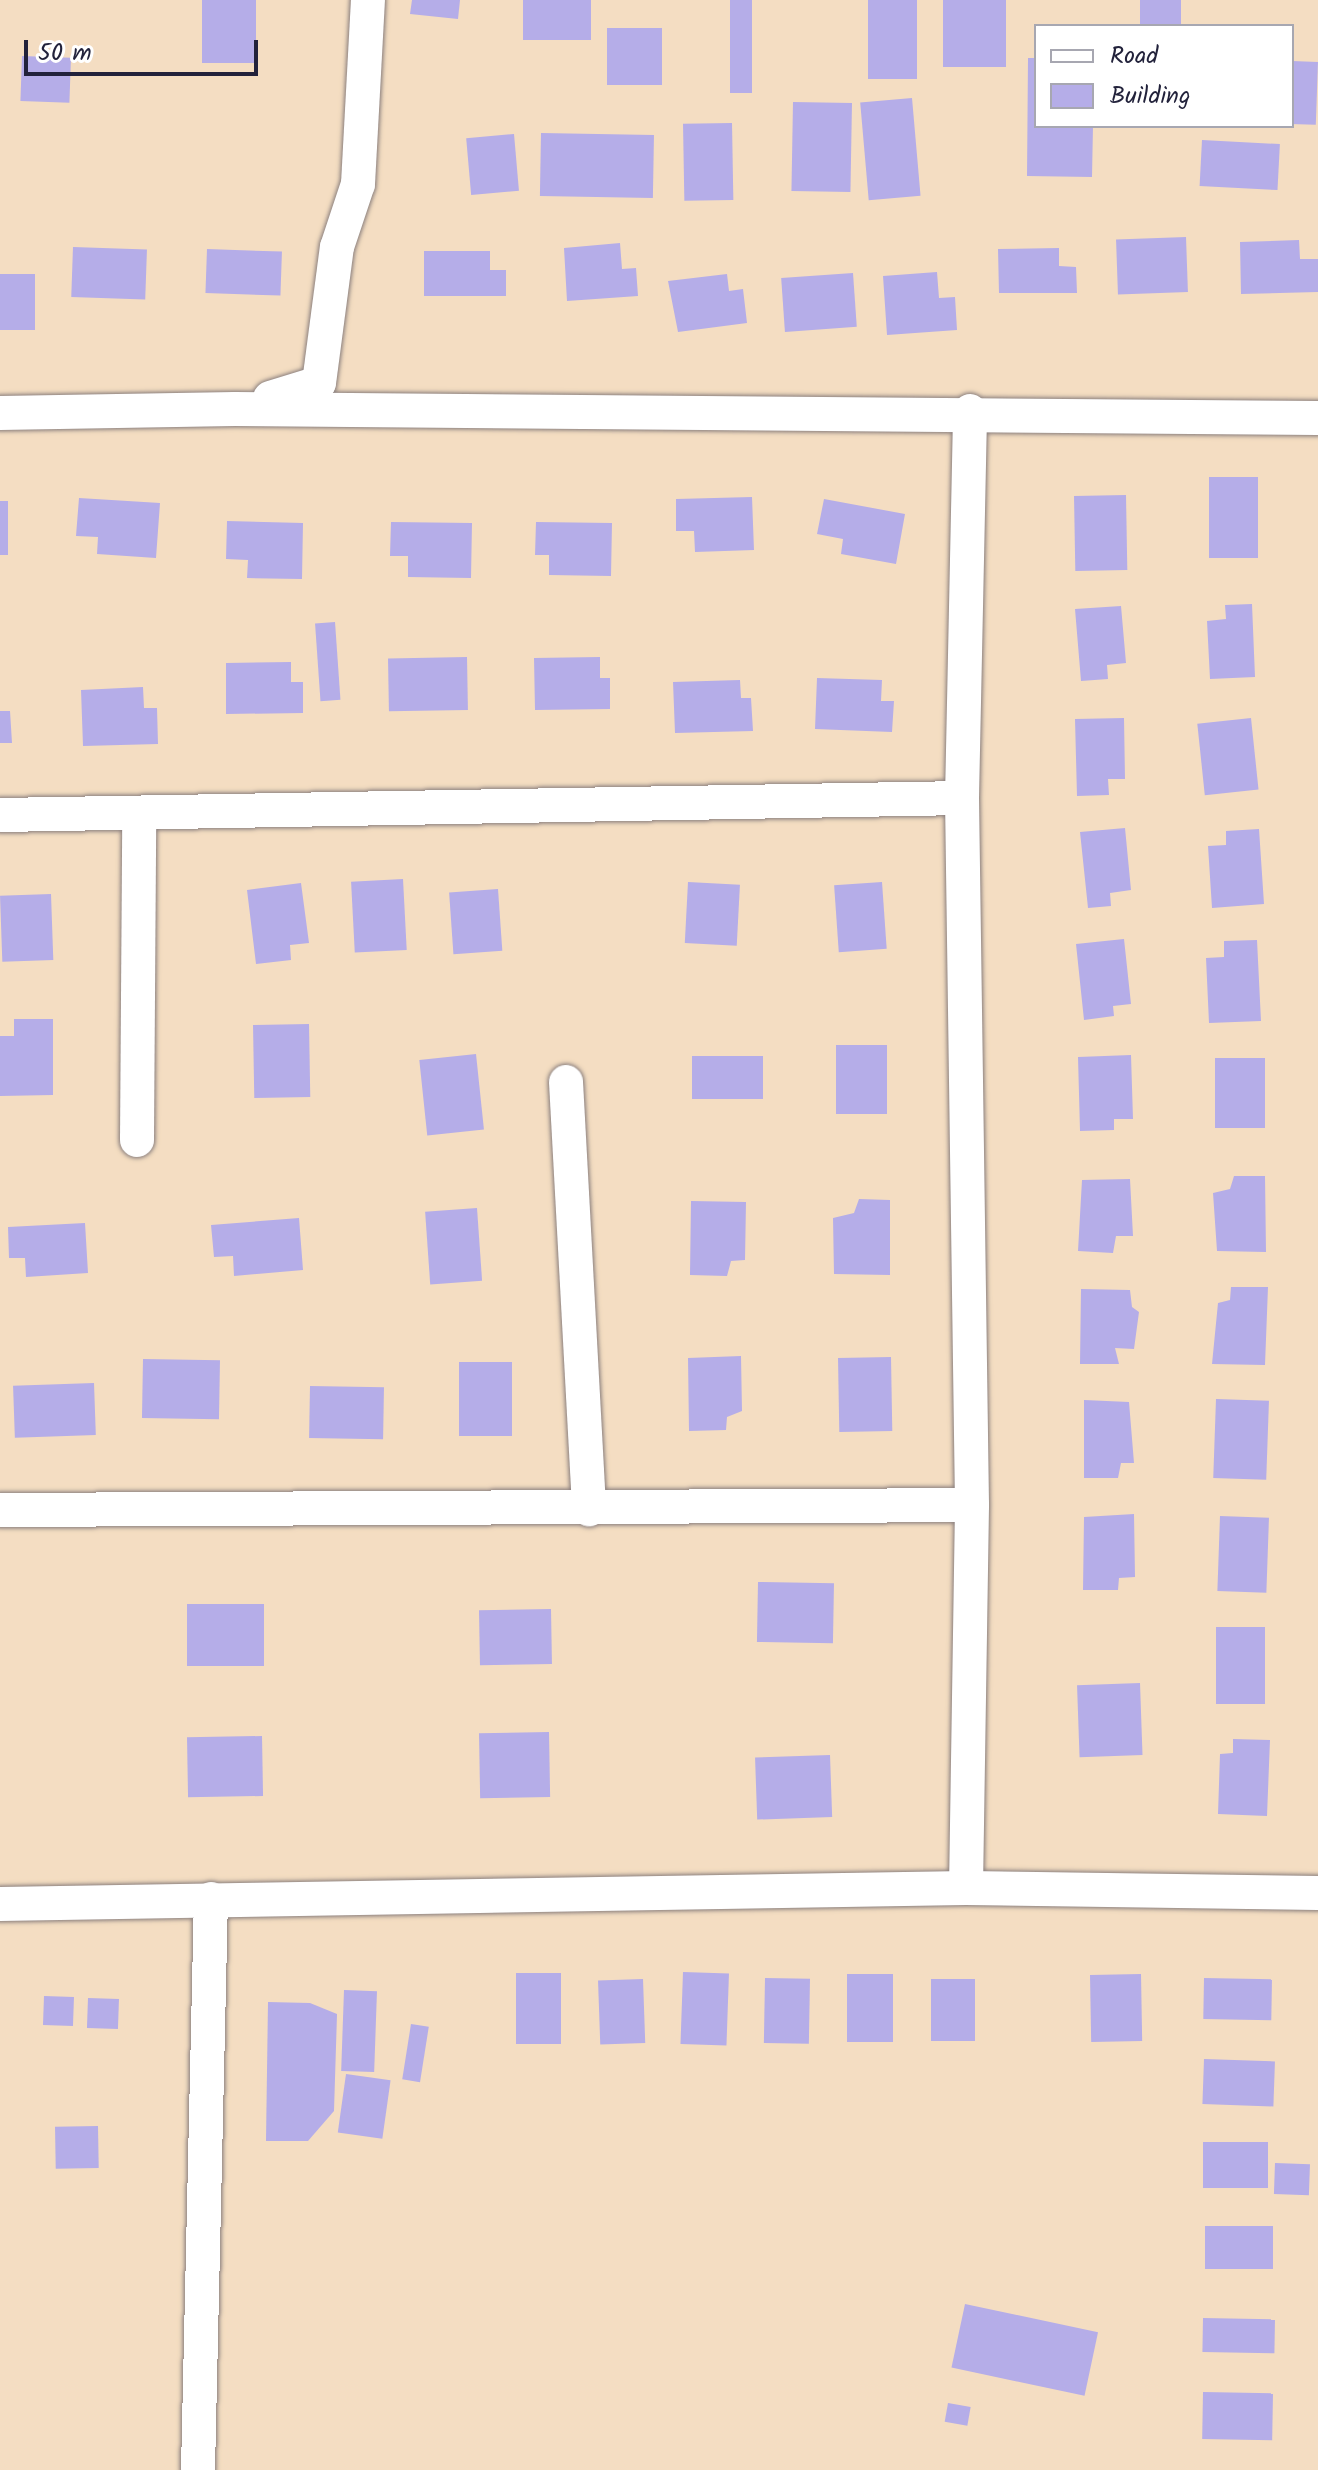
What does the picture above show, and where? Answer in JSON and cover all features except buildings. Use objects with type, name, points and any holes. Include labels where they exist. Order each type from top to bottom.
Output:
[{"type":"street","points":[[235,409],[319,383],[337,247],[358,184],[368,0]]},
{"type":"street","points":[[0,413],[235,409],[970,411],[1318,418]]},
{"type":"street","points":[[966,1888],[972,1505],[962,798],[970,411]]},
{"type":"street","points":[[0,815],[962,798]]},
{"type":"street","points":[[137,1140],[139,813]]},
{"type":"street","points":[[566,1082],[589,1509]]},
{"type":"street","points":[[0,1510],[972,1505]]},
{"type":"street","points":[[0,1904],[966,1888],[1318,1893]]},
{"type":"street","points":[[198,2470],[211,1899]]}]
